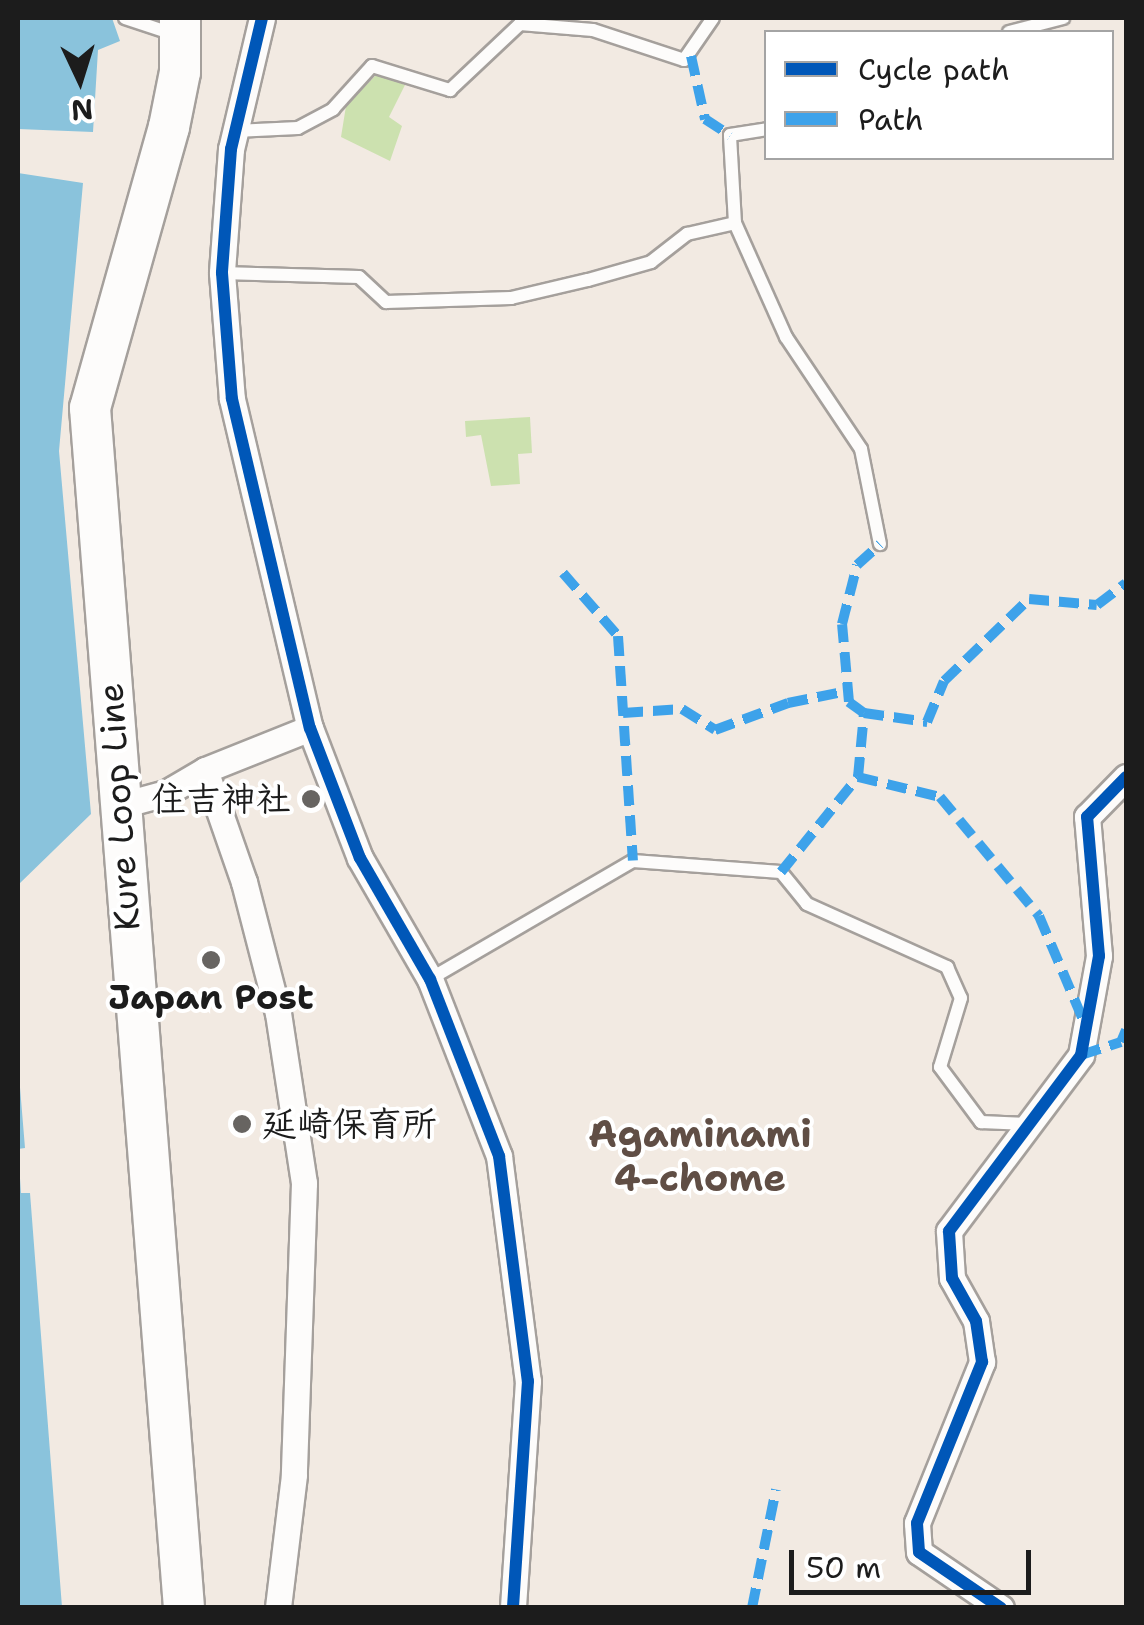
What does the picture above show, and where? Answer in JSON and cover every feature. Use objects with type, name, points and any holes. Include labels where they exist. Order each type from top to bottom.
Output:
[{"type":"main road","name":"Kure Loop Line","points":[[180,26],[170,127],[90,408],[118,806],[184,1608]]},
{"type":"street","points":[[262,18],[236,131],[222,273],[232,399],[310,728],[360,858],[430,980],[499,1156],[528,1380],[513,1608]]},
{"type":"street","points":[[118,806],[166,793],[205,770],[310,728]]},
{"type":"street","points":[[205,770],[244,882],[278,1013],[304,1183],[294,1475],[278,1608]]},
{"type":"street","points":[[1001,1608],[918,1552],[917,1523],[982,1362],[976,1320],[952,1278],[949,1231],[1081,1055],[1099,956],[1087,818],[1126,777]]},
{"type":"lane","points":[[125,18],[180,26]]},
{"type":"lane","points":[[236,131],[298,128],[333,109],[372,66],[450,90],[520,24],[594,30],[684,60],[713,18]]},
{"type":"lane","points":[[1016,30],[1063,18]]},
{"type":"lane","points":[[764,129],[730,135],[735,223],[786,337],[861,449],[880,544]]},
{"type":"lane","points":[[222,273],[360,277],[386,302],[511,298],[650,262],[687,234],[735,223]]},
{"type":"lane","points":[[430,980],[633,860],[781,872],[806,904],[948,967],[961,998],[940,1067],[981,1122],[1027,1124]]},
{"type":"green space","points":[[377,74],[405,85],[389,117],[402,126],[390,161],[341,137],[346,106]]},
{"type":"green space","points":[[530,417],[532,453],[518,454],[520,484],[491,486],[481,435],[466,437],[465,421]]},
{"type":"water","points":[[18,18],[112,18],[120,41],[98,50],[93,132],[18,129]]},
{"type":"water","points":[[18,173],[83,183],[59,451],[91,814],[18,885]]},
{"type":"water","points":[[18,1063],[25,1148],[18,1149]]},
{"type":"water","points":[[18,1149],[21,1193],[30,1193],[62,1607],[18,1607]]},
{"type":"marked path","points":[[691,56],[705,119],[730,135]]},
{"type":"marked path","points":[[781,872],[858,777],[864,713],[849,702],[842,624],[857,565],[880,544]]},
{"type":"marked path","points":[[563,573],[618,636],[633,861]]},
{"type":"marked path","points":[[864,713],[927,722],[944,681],[1029,599],[1097,605],[1126,583]]},
{"type":"marked path","points":[[623,713],[682,709],[715,730],[788,703],[847,691]]},
{"type":"marked path","points":[[858,777],[940,797],[1039,916],[1084,1022]]},
{"type":"marked path","points":[[1081,1055],[1121,1042],[1126,1030]]},
{"type":"marked path","points":[[752,1608],[776,1489]]},
{"type":"cycle path","points":[[262,18],[231,149],[222,273],[232,399],[310,728],[360,858],[430,979],[499,1156],[528,1381],[513,1608]]},
{"type":"cycle path","points":[[1001,1608],[919,1552],[917,1523],[982,1362],[976,1321],[952,1278],[949,1231],[1081,1055],[1099,956],[1087,817],[1126,777]]},
{"type":"place","name":"住吉神社","points":[[311,799]]},
{"type":"place","name":"Japan Post","points":[[211,960]]},
{"type":"place","name":"延崎保育所","points":[[242,1124]]},
{"type":"district","name":"Agaminami 4-chome","points":[[700,1156]]}]
